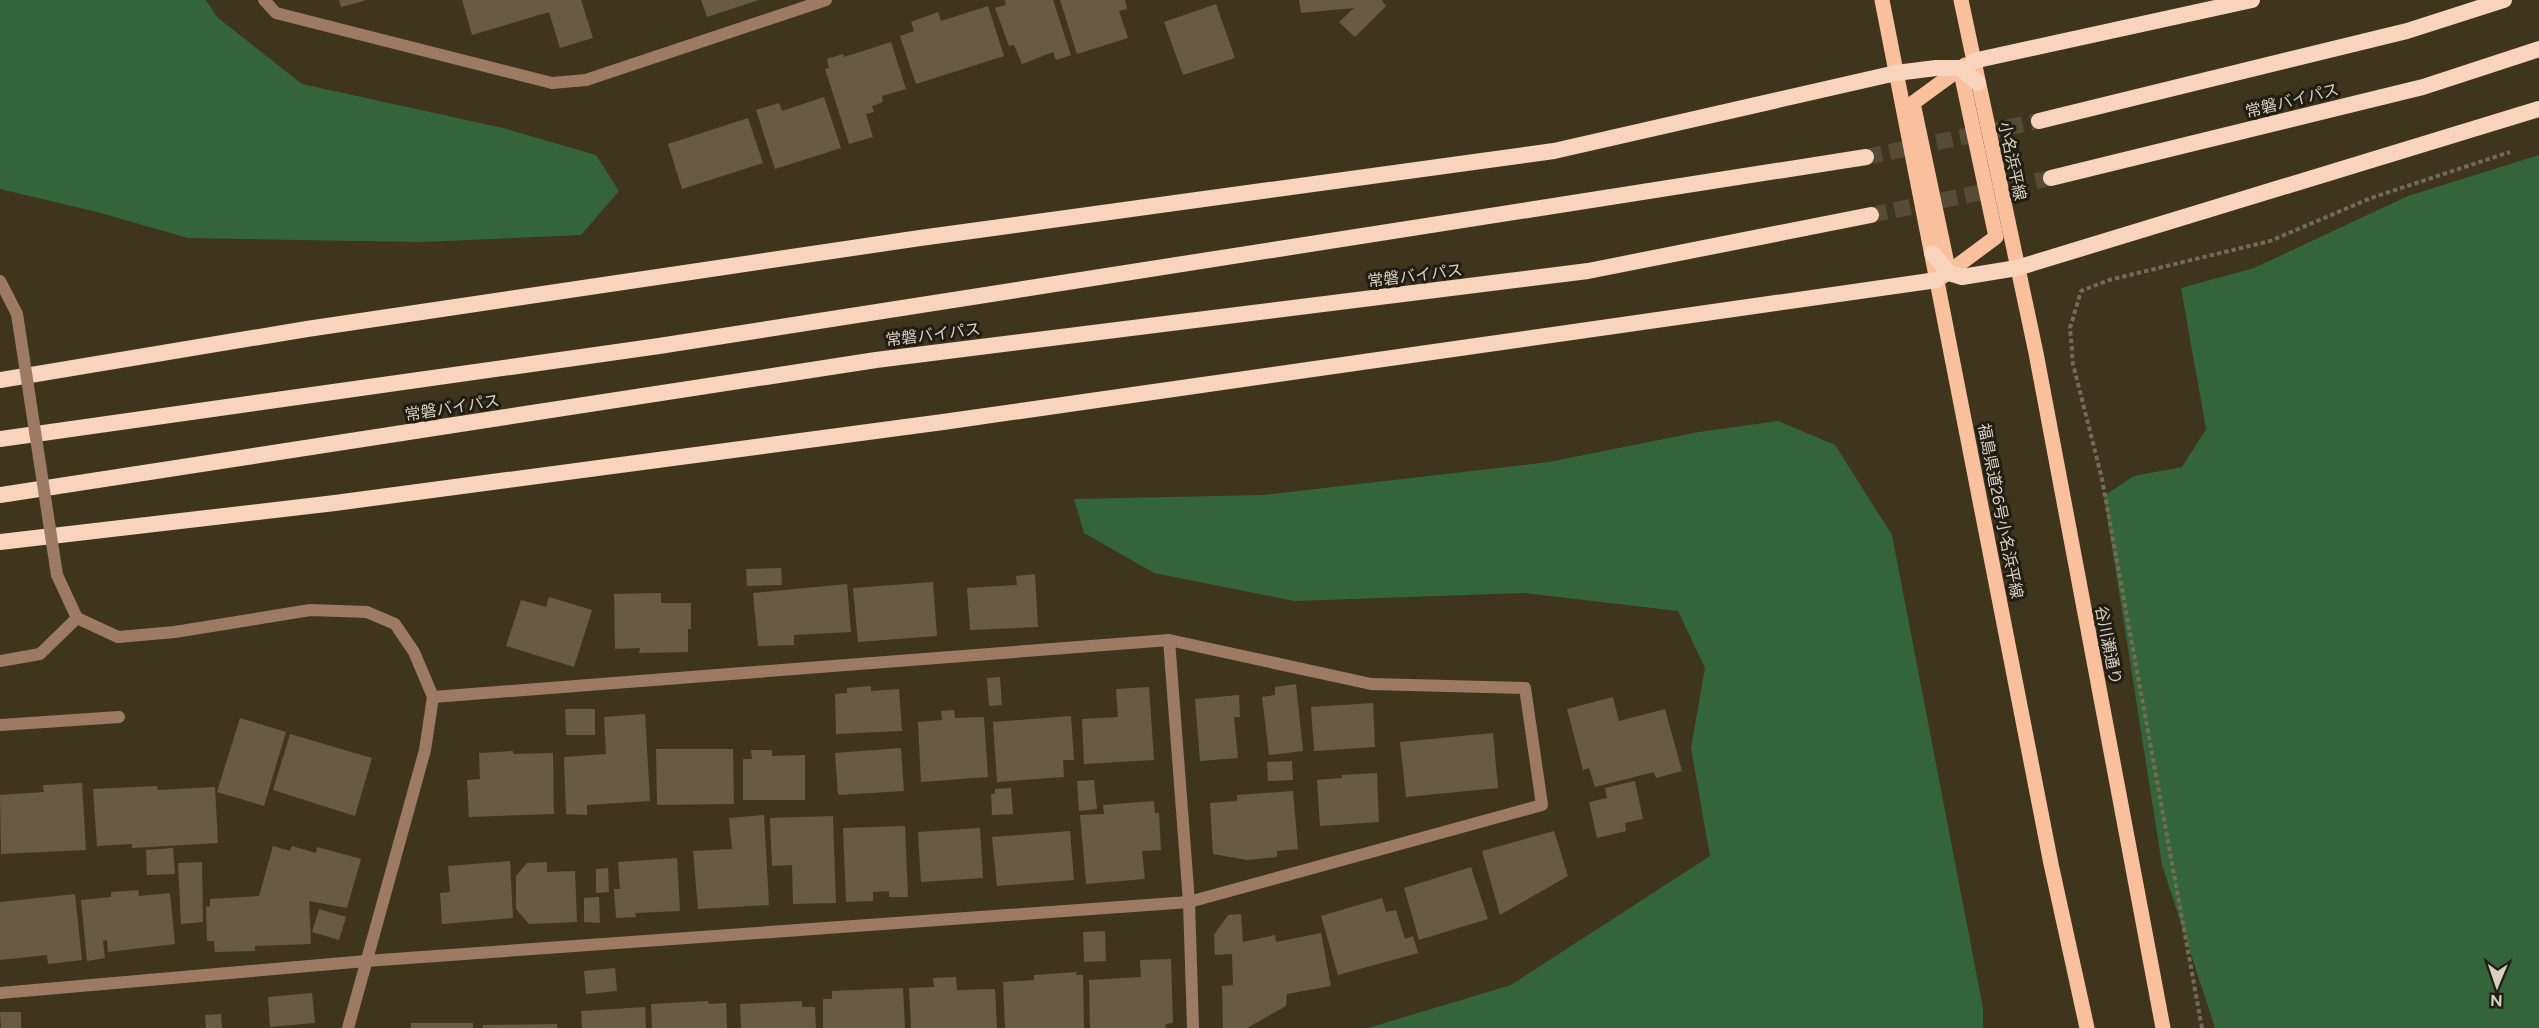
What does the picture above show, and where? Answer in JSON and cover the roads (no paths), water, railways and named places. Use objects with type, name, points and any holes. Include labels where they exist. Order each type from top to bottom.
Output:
[{"type":"highway","points":[[0,380],[307,329],[908,239],[1554,151],[1896,73],[1966,64],[2252,0]]},
{"type":"highway","points":[[2039,121],[2407,32],[2504,0]]},
{"type":"highway","name":"常磐バイパス","points":[[2051,178],[2423,87],[2539,49]]},
{"type":"highway","points":[[1966,64],[1978,83]]},
{"type":"highway","points":[[0,542],[335,503],[943,422],[1943,276],[1962,277],[2017,268],[2539,109]]},
{"type":"highway","name":"常磐バイパス","points":[[0,439],[659,346],[1866,157]]},
{"type":"highway","name":"常磐バイパス","points":[[0,495],[876,360],[1588,271],[1871,215]]},
{"type":"highway","points":[[1932,253],[1943,276]]},
{"type":"main road","points":[[1882,0],[1932,253]]},
{"type":"main road","points":[[1943,276],[1996,237],[1966,64],[1961,0]]},
{"type":"main road","name":"福島県道26号小名浜平線","points":[[1966,64],[1913,104],[2049,853],[2087,1028]]},
{"type":"main road","name":"小名浜平線","points":[[1978,83],[2017,268]]},
{"type":"main road","name":"谷川瀬通り","points":[[2017,268],[2036,353],[2163,1028]]},
{"type":"street","points":[[264,0],[276,13],[552,83],[586,80],[826,0]]},
{"type":"street","points":[[0,281],[17,314],[57,574],[77,618],[118,637],[175,632],[310,610],[367,612],[395,624],[414,652],[433,698],[425,750],[348,1028]]},
{"type":"street","points":[[0,661],[40,654],[77,618]]},
{"type":"street","points":[[0,993],[366,961],[1189,902],[1542,805],[1525,688],[1371,684],[1169,640],[433,698]]},
{"type":"street","points":[[1169,640],[1189,902],[1193,1028]]},
{"type":"street","points":[[0,724],[119,717]]},
{"type":"tunnel","points":[[1866,157],[2039,121]]},
{"type":"tunnel","points":[[1871,215],[2051,178]]}]
